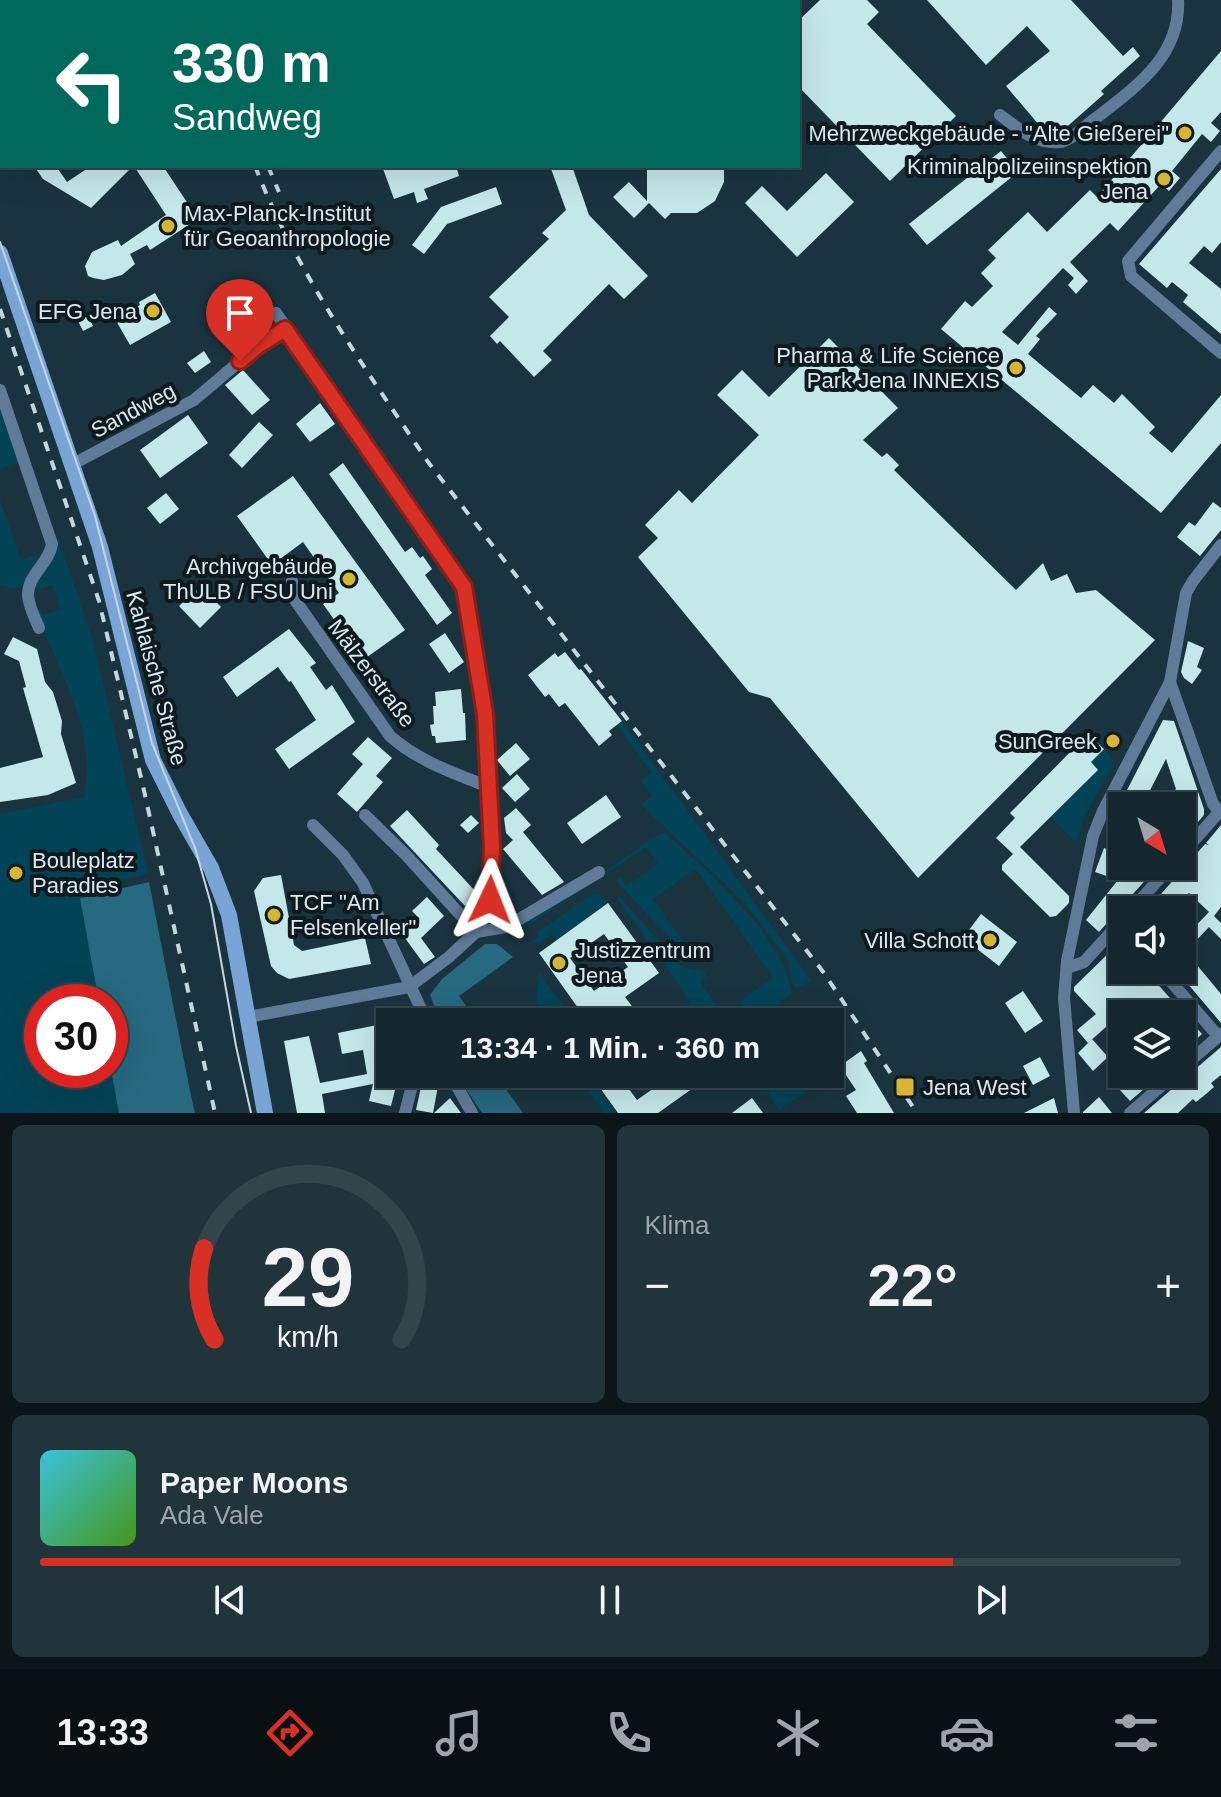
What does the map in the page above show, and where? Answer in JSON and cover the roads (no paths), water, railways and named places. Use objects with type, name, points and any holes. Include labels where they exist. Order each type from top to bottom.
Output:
[{"type":"main road","name":"Kahlaische Straße","points":[[0,253],[100,547],[153,760],[211,868],[229,915],[265,1113]]},
{"type":"street","points":[[1000,115],[1041,142],[1064,142],[1119,100],[1159,63],[1174,33],[1178,0]]},
{"type":"street","points":[[1221,151],[1128,261],[1131,276],[1221,353]]},
{"type":"street","points":[[248,1017],[409,987],[476,932],[490,900],[492,847],[485,714],[464,587],[276,313]]},
{"type":"street","name":"Sandweg","points":[[73,464],[194,400],[259,345],[285,329]]},
{"type":"street","points":[[0,390],[52,544],[50,556],[30,583],[28,596],[39,628]]},
{"type":"street","points":[[1074,1113],[1064,1024],[1067,968],[1093,836],[1170,682],[1186,593],[1221,545]]},
{"type":"street","name":"Mälzerstraße","points":[[292,581],[295,600],[390,736],[405,749],[431,763],[489,787]]},
{"type":"street","points":[[1170,682],[1213,804],[1221,812],[1196,839]]},
{"type":"street","points":[[365,815],[476,932]]},
{"type":"street","points":[[313,825],[343,855],[363,883],[420,1008]]},
{"type":"street","points":[[476,932],[506,927],[599,872]]},
{"type":"street","points":[[1144,896],[1158,880]]},
{"type":"street","points":[[1067,968],[1084,962],[1108,935]]},
{"type":"street","points":[[1174,984],[1220,1035],[1196,1056]]},
{"type":"street","points":[[409,987],[416,1008]]},
{"type":"street","points":[[405,1113],[411,1088]]},
{"type":"street","points":[[458,1088],[472,1113]]},
{"type":"street","points":[[1130,1113],[1159,1088]]},
{"type":"tram line","points":[[0,242],[95,516],[152,743],[195,848],[211,904],[251,1113]]},
{"type":"railway","points":[[256,168],[290,244],[311,281],[428,462],[824,973],[917,1113]]},
{"type":"railway","points":[[269,168],[279,192]]},
{"type":"railway","points":[[0,309],[99,601],[215,1113]]},
{"type":"place","name":"Mehrzweckgebäude - \"Alte Gießerei\"","points":[[1185,133]]},
{"type":"place","name":"Kriminalpolizeiinspektion Jena","points":[[1164,179]]},
{"type":"place","name":"Max-Planck-Institut für Geoanthropologie","points":[[168,226]]},
{"type":"place","name":"EFG Jena","points":[[153,311]]},
{"type":"place","name":"Pharma & Life Science Park Jena INNEXIS","points":[[1016,368]]},
{"type":"place","name":"Archivgebäude ThULB / FSU Uni","points":[[349,579]]},
{"type":"place","name":"SunGreek","points":[[1113,741]]},
{"type":"place","name":"Bouleplatz Paradies","points":[[16,873]]},
{"type":"place","name":"TCF \"Am Felsenkeller\"","points":[[274,915]]},
{"type":"place","name":"Villa Schott","points":[[990,940]]},
{"type":"place","name":"Justizzentrum Jena","points":[[559,963]]},
{"type":"place","name":"Jena West","points":[[905,1087]]}]
